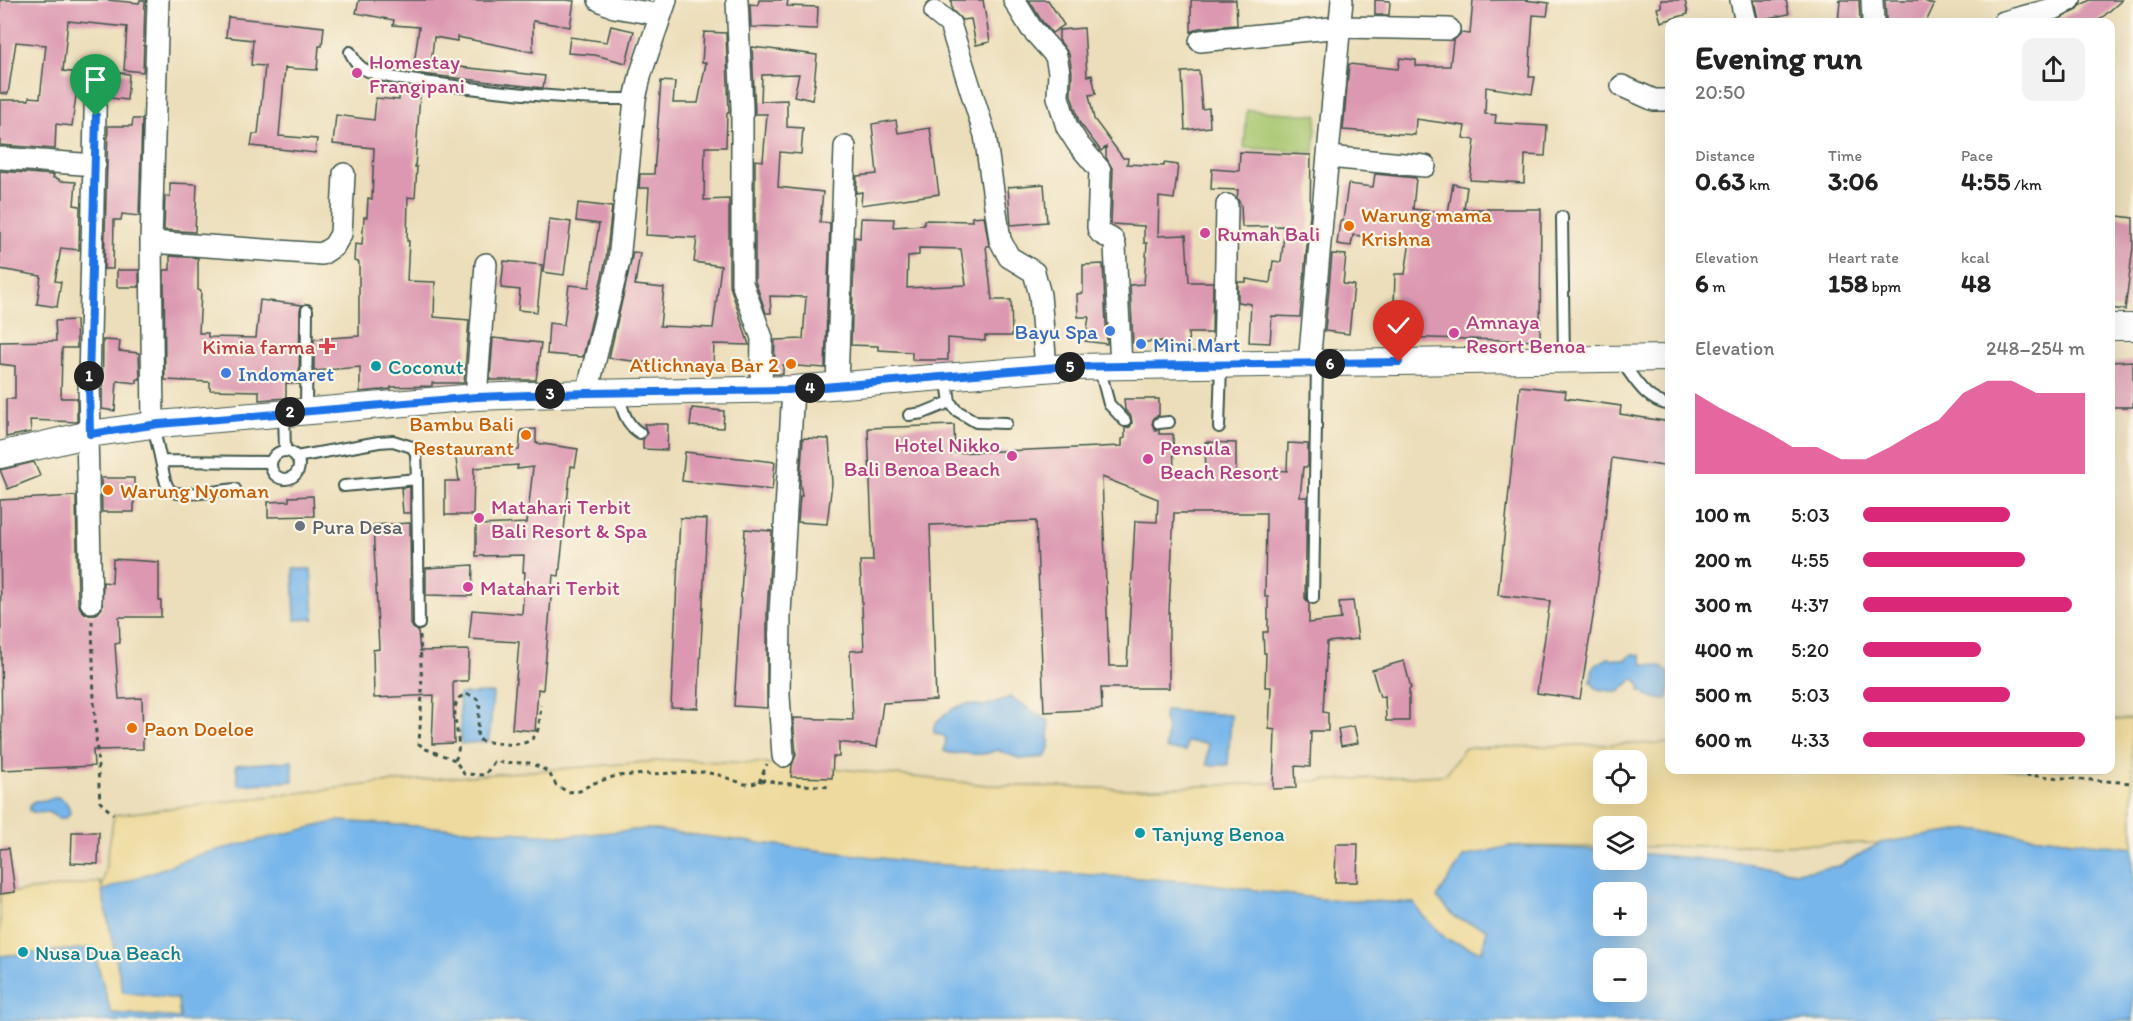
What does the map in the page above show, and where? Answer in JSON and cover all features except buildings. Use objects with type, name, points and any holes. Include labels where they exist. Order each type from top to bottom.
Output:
[{"type":"street","points":[[153,425],[151,242],[158,0]]},
{"type":"street","points":[[587,393],[619,261],[635,99],[641,73],[663,7],[614,7],[599,0]]},
{"type":"street","points":[[737,0],[742,108],[742,283],[762,338],[761,390]]},
{"type":"street","points":[[1014,0],[1031,28],[1056,56],[1059,72],[1058,97],[1067,127],[1100,170],[1098,227],[1099,232],[1113,240],[1115,246],[1110,366]]},
{"type":"street","points":[[1313,364],[1316,268],[1342,0]]},
{"type":"street","points":[[1741,0],[1745,18]]},
{"type":"street","points":[[1872,0],[1873,18]]},
{"type":"street","points":[[2019,18],[2056,8],[2070,0]]},
{"type":"street","points":[[935,12],[950,24],[985,135],[1000,240],[1009,257],[1034,272],[1040,295],[1046,368]]},
{"type":"street","points":[[1200,41],[1341,27],[1449,29]]},
{"type":"street","points":[[91,602],[89,381],[96,71]]},
{"type":"street","points":[[1622,86],[1654,100],[1665,100]]},
{"type":"street","points":[[837,385],[845,147]]},
{"type":"street","points":[[1328,157],[1425,166]]},
{"type":"street","points":[[0,158],[95,165]]},
{"type":"street","points":[[151,242],[322,254],[334,246],[341,234],[344,174]]},
{"type":"street","points":[[1222,365],[1227,205]]},
{"type":"street","points":[[476,397],[486,264]]},
{"type":"street","points":[[2115,327],[2133,327]]},
{"type":"street","points":[[0,455],[89,435],[153,425],[476,397],[793,389],[1046,368],[1665,358]]},
{"type":"street","points":[[783,756],[779,696],[780,614],[793,389]]},
{"type":"lane","points":[[350,52],[356,63],[369,72],[416,81],[502,93],[635,99]]},
{"type":"lane","points":[[1562,217],[1564,359]]},
{"type":"lane","points":[[285,451],[295,412],[307,310]]},
{"type":"lane","points":[[1619,358],[1649,398],[1665,404]]},
{"type":"lane","points":[[1313,364],[1313,598]]},
{"type":"lane","points":[[1219,427],[1222,365]]},
{"type":"lane","points":[[1110,366],[1109,404],[1125,421]]},
{"type":"lane","points":[[946,376],[950,402],[956,410],[976,422],[1006,423]]},
{"type":"lane","points":[[618,392],[627,420],[640,433]]},
{"type":"lane","points":[[909,415],[923,413],[950,402]]},
{"type":"lane","points":[[153,425],[167,487],[173,492],[182,494],[235,489]]},
{"type":"lane","points":[[296,457],[379,442],[393,441],[412,447],[416,453],[419,624]]},
{"type":"lane","points":[[285,451],[296,457],[298,466],[296,472],[286,478],[280,478],[275,474],[271,462],[273,456],[285,451]]},
{"type":"lane","points":[[161,461],[271,462]]},
{"type":"lane","points":[[344,486],[417,479]]},
{"type":"path","points":[[91,602],[100,802],[113,814]]},
{"type":"path","points":[[419,624],[422,694],[419,744],[455,760],[464,774],[485,775],[494,762],[529,763],[549,773],[556,785],[568,792],[580,791],[591,784],[616,776],[704,772],[744,784],[772,780],[779,783],[830,787]]},
{"type":"path","points":[[455,760],[459,743],[455,706],[460,697],[473,695],[480,703],[477,737],[481,741],[517,744],[530,740],[536,734],[541,705]]},
{"type":"path","points":[[2009,774],[2133,783]]},
{"type":"green space","points":[[1247,110],[1317,115],[1314,152],[1244,148]]},
{"type":"sand","name":"Tanjung Benoa","points":[[2132,719],[2133,848],[1970,829],[1880,843],[1647,847],[1647,816],[1593,816],[1593,847],[1510,846],[1456,918],[1487,929],[1482,952],[1446,939],[1413,903],[1321,899],[1196,882],[929,864],[647,829],[568,836],[338,821],[178,999],[180,1018],[111,1013],[93,948],[0,956],[0,894],[100,882],[102,889],[114,815],[381,783],[671,760],[805,765],[987,785],[1131,789],[1445,775],[1465,748],[1665,743],[1665,774],[2115,774],[2115,720]]},
{"type":"water","points":[[293,569],[311,569],[314,619],[295,620]]},
{"type":"water","points":[[1632,654],[1640,655],[1643,664],[1660,666],[1665,670],[1665,699],[1648,697],[1644,691],[1640,691],[1640,685],[1634,678],[1619,692],[1597,689],[1591,682],[1593,667],[1608,658],[1626,660]]},
{"type":"water","points":[[493,693],[489,741],[461,744],[459,694]]},
{"type":"water","points":[[1010,697],[1049,721],[1049,748],[1045,757],[1021,759],[997,750],[977,754],[944,751],[946,739],[934,733],[934,726],[945,714],[968,704],[985,706]]},
{"type":"water","points":[[1165,710],[1231,715],[1228,765],[1207,765],[1208,743],[1187,742],[1186,751],[1166,749]]},
{"type":"water","points":[[292,761],[293,781],[238,785],[236,765]]},
{"type":"water","points":[[57,797],[69,807],[70,813],[66,818],[58,818],[48,812],[35,813],[29,810],[34,801]]},
{"type":"water","points":[[338,821],[568,836],[647,829],[929,864],[1196,882],[1321,899],[1414,903],[1423,916],[1446,939],[1482,952],[1487,929],[1456,918],[1437,898],[1463,857],[1510,846],[1593,850],[1593,870],[1647,870],[1647,854],[1752,864],[1795,872],[1839,866],[1880,843],[1970,829],[2133,848],[2133,1021],[0,1021],[0,956],[93,948],[111,1013],[180,1018],[178,999],[123,992],[102,891],[201,854]]},
{"type":"place","name":"Homestay Frangipani","points":[[357,73]]},
{"type":"place","name":"Warung mama Krishna","points":[[1349,226]]},
{"type":"place","name":"Rumah Bali","points":[[1205,233]]},
{"type":"place","name":"Bayu Spa","points":[[1110,331]]},
{"type":"place","name":"Amnaya Resort Benoa","points":[[1454,333]]},
{"type":"place","name":"Mini Mart","points":[[1141,344]]},
{"type":"place","name":"Kimia farma","points":[[327,346]]},
{"type":"place","name":"Atlichnaya Bar 2","points":[[791,364]]},
{"type":"place","name":"Coconut","points":[[376,366]]},
{"type":"place","name":"Indomaret","points":[[226,373]]},
{"type":"place","name":"Bambu Bali Restaurant","points":[[526,435]]},
{"type":"place","name":"Hotel Nikko Bali Benoa Beach","points":[[1012,456]]},
{"type":"place","name":"Pensula Beach Resort","points":[[1148,459]]},
{"type":"place","name":"Warung Nyoman","points":[[108,490]]},
{"type":"place","name":"Matahari Terbit Bali Resort & Spa","points":[[479,518]]},
{"type":"place","name":"Pura Desa","points":[[300,526]]},
{"type":"place","name":"Matahari Terbit","points":[[468,587]]},
{"type":"place","name":"Paon Doeloe","points":[[132,728]]},
{"type":"place","name":"Tanjung Benoa","points":[[1140,833]]},
{"type":"place","name":"Nusa Dua Beach","points":[[23,952]]},
{"type":"route","points":[[96,116],[89,381],[90,434],[159,424],[476,397],[788,390],[1057,367],[1399,362]]}]
